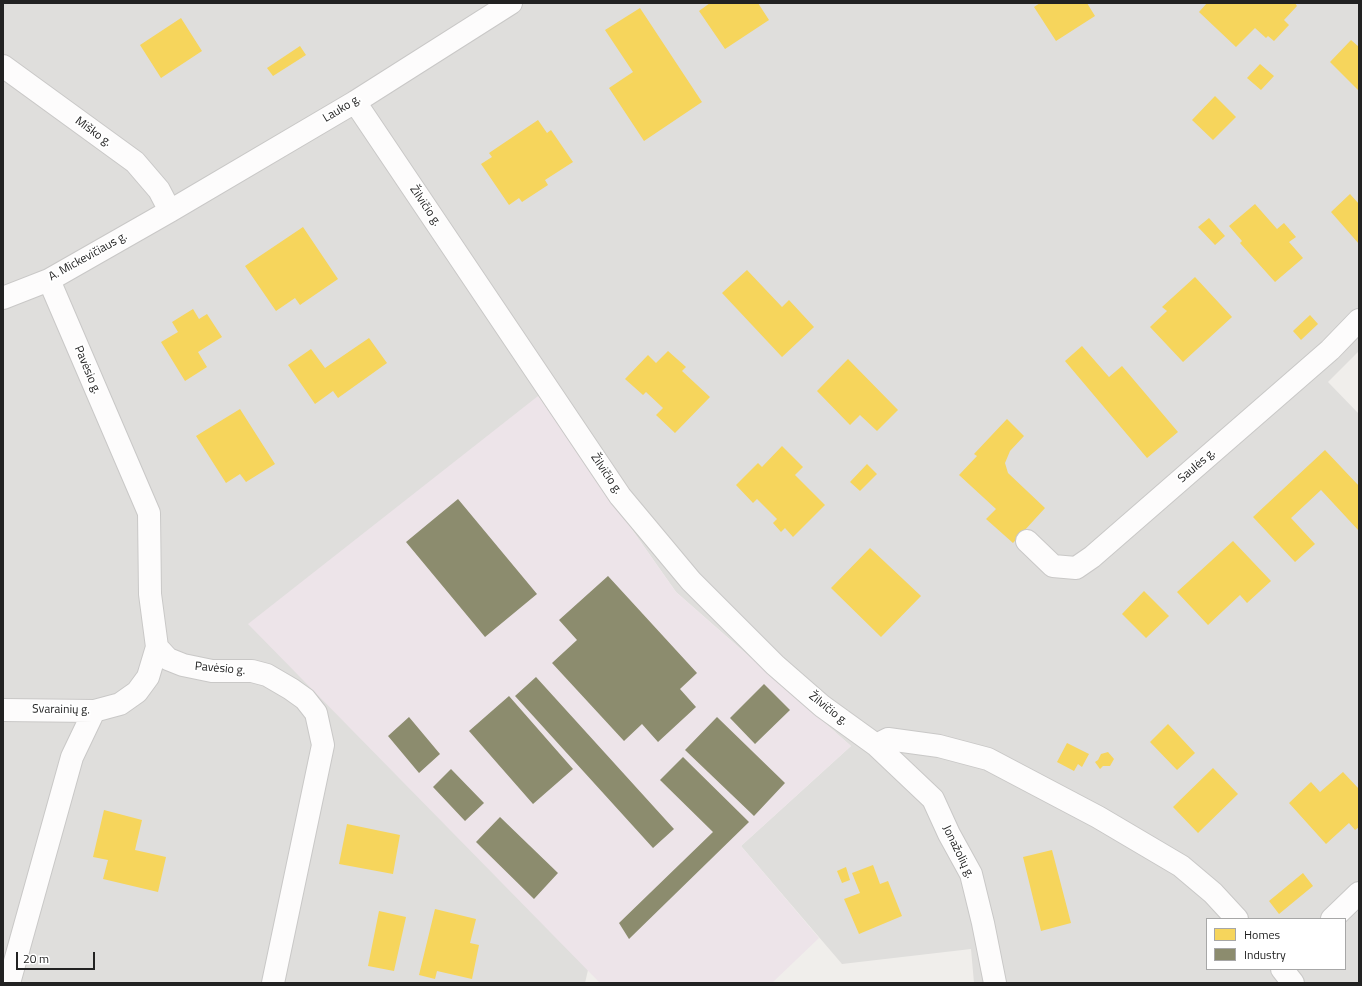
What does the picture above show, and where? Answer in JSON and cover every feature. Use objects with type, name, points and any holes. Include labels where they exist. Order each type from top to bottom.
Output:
[{"type":"street","name":"Lauko g.","points":[[170,211],[355,102],[511,3]]},
{"type":"street","name":"Miško g.","points":[[3,66],[135,162],[159,190],[170,211]]},
{"type":"street","name":"Žilvičio g.","points":[[355,102],[620,496],[691,581],[775,665],[822,706],[876,745]]},
{"type":"street","name":"A. Mickevičiaus g.","points":[[3,298],[49,280],[170,211]]},
{"type":"street","name":"Pavėsio g.","points":[[49,280],[148,513],[150,594],[157,647],[168,659],[183,665],[212,671],[252,672],[267,676],[305,698],[316,713],[323,744],[273,983]]},
{"type":"street","name":"Saulės g.","points":[[1027,541],[1053,566],[1076,568],[1092,557],[1330,350],[1359,320]]},
{"type":"street","name":"Svarainių g.","points":[[3,710],[94,711],[120,704],[137,692],[148,677],[157,647]]},
{"type":"street","points":[[9,983],[72,757],[94,711]]},
{"type":"street","points":[[876,745],[888,739],[939,746],[988,759],[1098,817],[1181,866],[1213,893],[1236,918]]},
{"type":"street","name":"Jonažolių g.","points":[[876,745],[933,799],[949,834],[971,874],[995,983]]},
{"type":"street","points":[[1333,918],[1359,894]]},
{"type":"street","points":[[1283,970],[1293,983]]},
{"type":"shaded area","points":[[3,3],[1359,3],[1359,351],[1328,382],[1359,414],[1359,983],[974,983],[971,949],[842,964],[741,846],[851,746],[676,592],[538,396],[588,970],[585,983],[3,983]]},
{"type":"shaded area","points":[[538,396],[676,592],[851,746],[741,846],[819,938],[772,983],[600,983],[248,624]]},
{"type":"building: Homes","points":[[710,3],[758,3],[769,20],[725,49],[699,11]]},
{"type":"building: Homes","points":[[1040,3],[1087,3],[1095,16],[1056,41],[1034,7]]},
{"type":"building: Homes","points":[[1207,3],[1295,3],[1297,6],[1284,20],[1289,25],[1274,41],[1268,36],[1266,38],[1255,28],[1236,47],[1199,12]]},
{"type":"building: Homes","points":[[640,8],[702,102],[644,141],[609,88],[633,72],[605,30]]},
{"type":"building: Homes","points":[[181,18],[202,51],[161,78],[140,45]]},
{"type":"building: Homes","points":[[1351,40],[1359,47],[1359,91],[1330,62]]},
{"type":"building: Homes","points":[[300,46],[306,55],[273,76],[267,68]]},
{"type":"building: Homes","points":[[1260,64],[1274,76],[1261,90],[1247,78]]},
{"type":"building: Homes","points":[[1215,96],[1236,117],[1213,140],[1192,120]]},
{"type":"building: Homes","points":[[538,120],[547,133],[551,130],[573,162],[545,180],[548,185],[522,202],[519,198],[509,205],[481,164],[492,157],[489,153]]},
{"type":"building: Homes","points":[[1350,194],[1359,204],[1359,244],[1331,212]]},
{"type":"building: Homes","points":[[1255,204],[1277,229],[1284,223],[1296,237],[1289,242],[1303,258],[1275,282],[1240,243],[1242,241],[1229,226]]},
{"type":"building: Homes","points":[[1209,218],[1225,236],[1215,245],[1198,227]]},
{"type":"building: Homes","points":[[303,227],[338,279],[300,305],[295,298],[276,311],[245,266]]},
{"type":"building: Homes","points":[[747,270],[782,307],[789,300],[814,327],[782,357],[722,293]]},
{"type":"building: Homes","points":[[1195,277],[1232,317],[1183,362],[1150,327],[1167,311],[1162,307]]},
{"type":"building: Homes","points":[[193,309],[199,319],[207,314],[222,337],[198,352],[207,367],[185,381],[161,342],[178,332],[172,322]]},
{"type":"building: Homes","points":[[1310,315],[1318,324],[1301,340],[1293,331]]},
{"type":"building: Homes","points":[[369,338],[387,363],[338,398],[333,391],[315,404],[288,365],[311,349],[325,368]]},
{"type":"building: Homes","points":[[1082,346],[1109,377],[1122,366],[1178,432],[1147,458],[1065,361]]},
{"type":"building: Homes","points":[[668,351],[686,367],[682,371],[710,397],[675,433],[656,415],[663,408],[646,392],[643,395],[625,379],[648,355],[656,363]]},
{"type":"building: Homes","points":[[848,359],[898,410],[877,431],[860,415],[850,425],[817,391]]},
{"type":"building: Homes","points":[[240,409],[275,464],[246,482],[240,474],[226,483],[196,436]]},
{"type":"building: Homes","points":[[1007,419],[1024,436],[1010,451],[1005,463],[1008,473],[1045,508],[1013,543],[986,519],[996,509],[959,475],[977,456],[974,454]]},
{"type":"building: Homes","points":[[782,446],[803,467],[795,475],[825,505],[793,537],[785,528],[781,532],[773,523],[777,519],[757,499],[753,503],[736,485],[758,463],[762,467]]},
{"type":"building: Homes","points":[[1325,450],[1359,486],[1359,531],[1321,490],[1291,518],[1315,544],[1295,562],[1253,517]]},
{"type":"building: Homes","points":[[867,464],[877,474],[860,491],[850,482]]},
{"type":"building: Homes","points":[[1233,541],[1271,581],[1247,603],[1240,595],[1208,625],[1177,592]]},
{"type":"building: Homes","points":[[870,548],[921,596],[881,637],[831,588]]},
{"type":"building: Homes","points":[[1144,591],[1169,616],[1146,638],[1122,614]]},
{"type":"building: Homes","points":[[1168,724],[1195,753],[1177,770],[1150,742]]},
{"type":"building: Homes","points":[[1067,743],[1089,754],[1082,767],[1078,764],[1074,771],[1057,762]]},
{"type":"building: Homes","points":[[1108,752],[1114,759],[1110,766],[1103,766],[1100,769],[1095,762],[1101,754]]},
{"type":"building: Homes","points":[[1213,768],[1238,794],[1198,833],[1173,807]]},
{"type":"building: Homes","points":[[1343,772],[1359,789],[1359,827],[1355,830],[1349,823],[1326,844],[1289,803],[1311,782],[1320,792]]},
{"type":"building: Homes","points":[[104,810],[142,820],[135,850],[166,857],[158,892],[103,879],[108,860],[93,857]]},
{"type":"building: Homes","points":[[347,824],[400,835],[393,874],[339,864]]},
{"type":"building: Homes","points":[[1052,850],[1071,923],[1041,931],[1023,857]]},
{"type":"building: Homes","points":[[873,865],[880,884],[888,881],[902,916],[859,934],[844,899],[860,893],[852,873]]},
{"type":"building: Homes","points":[[846,867],[850,880],[842,883],[837,871]]},
{"type":"building: Homes","points":[[1303,873],[1313,886],[1279,914],[1269,901]]},
{"type":"building: Homes","points":[[435,909],[476,919],[470,943],[479,945],[472,979],[437,971],[435,979],[419,975]]},
{"type":"building: Homes","points":[[379,911],[406,917],[394,971],[368,966]]},
{"type":"building: Industry","points":[[458,499],[537,594],[485,637],[406,542]]},
{"type":"building: Industry","points":[[608,576],[697,673],[680,689],[696,707],[658,742],[642,724],[624,741],[552,663],[577,640],[559,620]]},
{"type":"building: Industry","points":[[536,677],[674,829],[653,848],[515,696]]},
{"type":"building: Industry","points":[[764,684],[790,710],[755,744],[730,718]]},
{"type":"building: Industry","points":[[509,696],[573,769],[533,804],[469,731]]},
{"type":"building: Industry","points":[[409,717],[440,754],[419,773],[388,736]]},
{"type":"building: Industry","points":[[717,717],[785,783],[754,816],[685,750]]},
{"type":"building: Industry","points":[[683,757],[749,822],[629,939],[619,923],[713,832],[660,780]]},
{"type":"building: Industry","points":[[451,769],[484,803],[465,821],[433,787]]},
{"type":"building: Industry","points":[[500,817],[558,873],[534,899],[476,842]]}]
